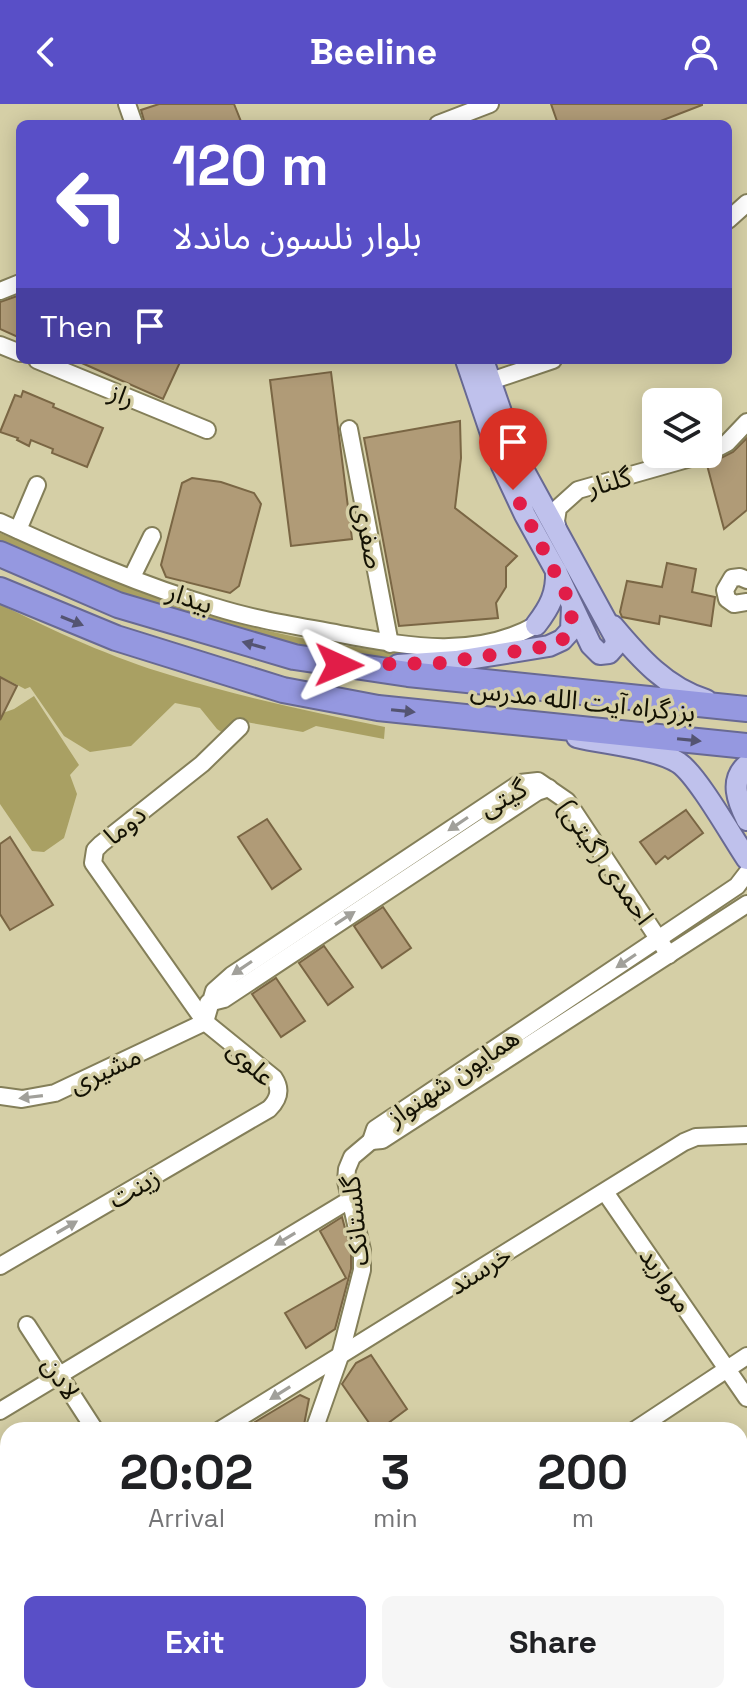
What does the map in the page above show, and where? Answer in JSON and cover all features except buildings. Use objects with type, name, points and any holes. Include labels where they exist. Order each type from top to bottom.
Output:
[{"type":"highway","name":"بزرگراه آیت الله مدرس","points":[[0,554],[132,609],[294,657],[408,674],[740,709]]},
{"type":"highway","name":"بزرگراه آیت الله مدرس","points":[[0,590],[116,638],[283,690],[378,708],[747,746]]},
{"type":"main road","points":[[469,364],[483,384],[517,458],[616,643],[614,650],[607,654],[597,653],[593,649],[502,466],[483,384],[483,364]]},
{"type":"main road","points":[[536,625],[554,597],[556,571]]},
{"type":"main road","points":[[339,665],[441,663],[555,644],[569,633],[573,620],[572,606]]},
{"type":"main road","points":[[599,608],[658,674],[696,697],[740,709]]},
{"type":"main road","points":[[536,625],[545,624],[553,629],[553,639],[543,647]]},
{"type":"main road","points":[[549,727],[576,737],[664,756],[678,763],[689,773],[747,859]]},
{"type":"main road","points":[[747,765],[737,776],[736,789],[747,820]]},
{"type":"main road","points":[[712,808],[709,796],[715,785],[727,781],[736,789]]},
{"type":"street","points":[[448,120],[490,104]]},
{"type":"street","points":[[732,216],[747,203]]},
{"type":"street","name":"راز","points":[[47,364],[207,430]]},
{"type":"street","points":[[483,384],[541,364]]},
{"type":"street","name":"گلنار","points":[[722,446],[747,422]]},
{"type":"street","name":"صفری","points":[[349,429],[390,644]]},
{"type":"street","name":"گلنار","points":[[564,547],[556,513],[573,492],[657,468]]},
{"type":"street","points":[[18,530],[37,485]]},
{"type":"street","name":"بیدار","points":[[0,522],[132,577],[236,613],[390,644],[435,649],[472,645],[517,634],[536,625]]},
{"type":"street","name":"بیدار","points":[[0,531],[75,563],[212,613],[359,648],[390,644]]},
{"type":"street","points":[[132,577],[152,536]]},
{"type":"street","points":[[745,575],[728,581],[725,594],[734,604],[747,602]]},
{"type":"street","name":"دوما","points":[[205,1022],[95,868],[93,856],[101,844],[202,764],[240,727]]},
{"type":"street","name":"گیتی","points":[[205,1022],[208,1003],[218,986],[232,975],[520,783],[538,781],[549,788]]},
{"type":"street","name":"احمدی (گیتی)","points":[[549,788],[567,801],[660,938]]},
{"type":"street","name":"همایون شهنواز","points":[[376,1137],[737,886],[747,873]]},
{"type":"street","name":"همایون شهنواز","points":[[376,1137],[747,904]]},
{"type":"street","points":[[660,938],[669,955]]},
{"type":"street","name":"مشیری","points":[[0,1096],[22,1099],[55,1093],[205,1022]]},
{"type":"street","name":"علوی","points":[[205,1022],[274,1078],[279,1095],[269,1109]]},
{"type":"street","name":"زینت","points":[[0,1266],[269,1109]]},
{"type":"street","name":"خرسند","points":[[233,1422],[684,1142],[696,1137],[747,1135]]},
{"type":"street","name":"گلستانک","points":[[317,1422],[340,1356],[362,1270],[362,1250],[346,1181],[347,1169],[352,1157],[376,1137]]},
{"type":"street","name":"مروارید","points":[[605,1192],[747,1398]]},
{"type":"street","points":[[0,1411],[351,1199]]},
{"type":"street","name":"لادن","points":[[27,1325],[90,1422]]},
{"type":"street","points":[[647,1422],[747,1356]]},
{"type":"shaded area","points":[[0,533],[138,590],[223,619],[325,642],[428,656],[428,661],[313,650],[191,621],[0,546]]},
{"type":"shaded area","points":[[0,604],[127,661],[250,697],[385,727],[384,739],[316,726],[303,732],[240,721],[227,736],[200,708],[175,703],[131,746],[90,752],[64,736],[30,687],[25,689],[0,676]]},
{"type":"shaded area","points":[[34,696],[79,765],[70,775],[77,794],[64,838],[44,852],[32,851],[0,804],[0,714]]},
{"type":"route","points":[[339,665],[410,665],[456,661],[549,646],[566,635],[572,627],[572,606],[513,490]]}]
